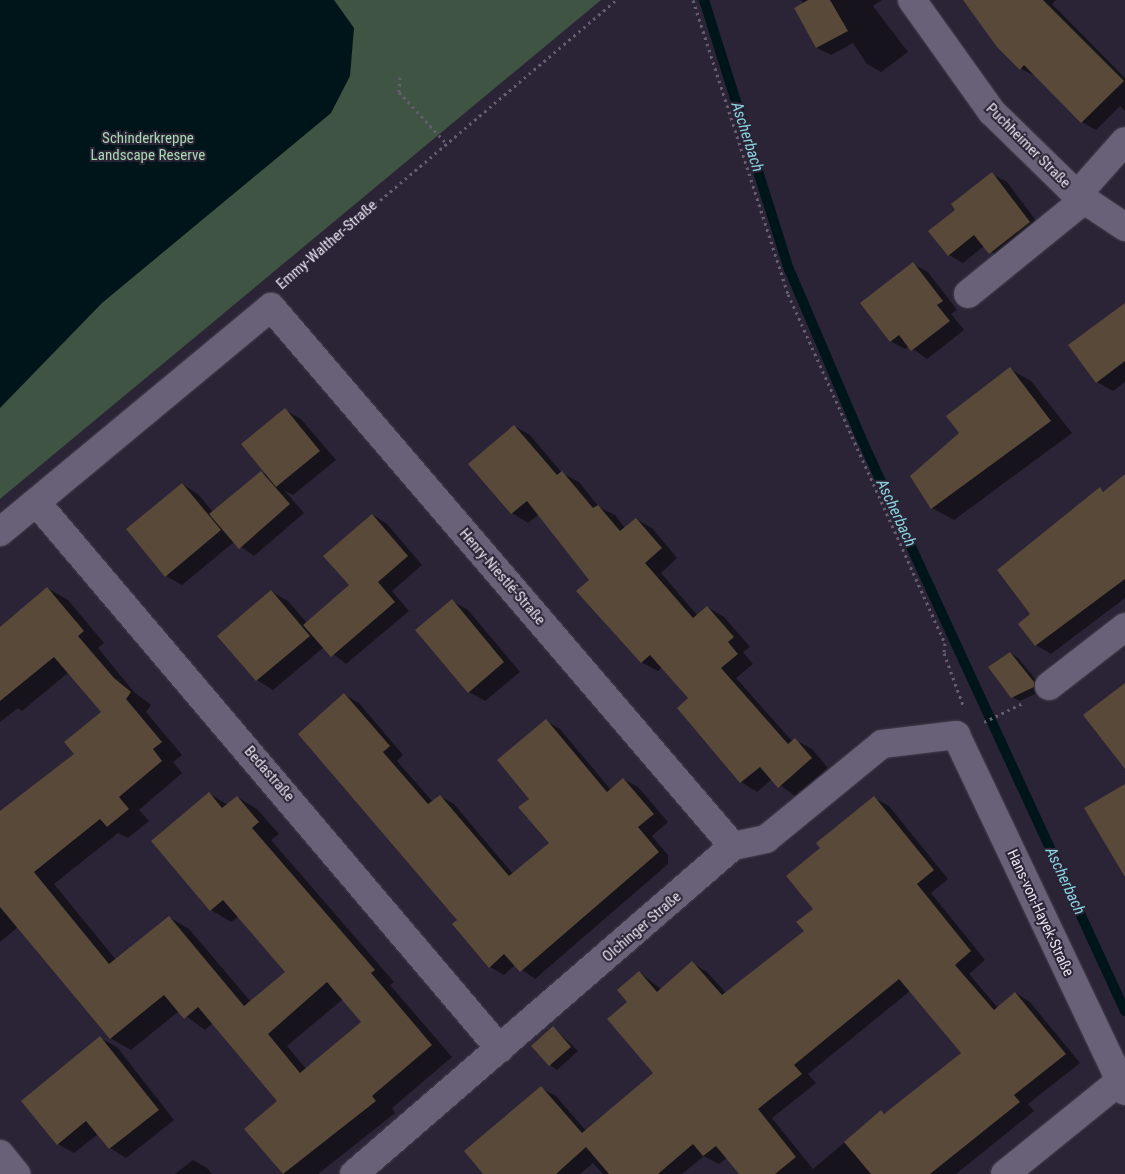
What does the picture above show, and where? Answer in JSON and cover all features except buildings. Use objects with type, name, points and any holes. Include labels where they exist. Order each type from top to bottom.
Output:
[{"type":"street","name":"Puchheimer Straße","points":[[912,0],[992,112],[1080,198],[1125,227]]},
{"type":"street","points":[[968,294],[1080,198],[1125,141]]},
{"type":"street","name":"Emmy-Walther-Straße","points":[[0,532],[270,307]]},
{"type":"street","name":"Henry-Niestlé-Straße","points":[[270,307],[733,846]]},
{"type":"street","name":"Bedastraße","points":[[36,502],[500,1049]]},
{"type":"street","points":[[1048,686],[1125,627]]},
{"type":"street","name":"Olchinger Straße","points":[[354,1174],[733,846],[766,839],[882,744],[961,723]]},
{"type":"street","name":"Hans-von-Hayek-Straße","points":[[961,723],[1122,1086]]},
{"type":"street","points":[[1005,1174],[1122,1086]]},
{"type":"street","points":[[0,1154],[16,1174]]},
{"type":"path","name":"Emmy-Walther-Straße","points":[[270,307],[274,290],[616,0]]},
{"type":"path","points":[[692,0],[788,294],[945,643],[944,653],[961,723]]},
{"type":"path","points":[[400,77],[399,92],[447,144]]},
{"type":"path","points":[[980,724],[1013,709]]},
{"type":"green space","name":"Schinderkreppe Landscape Reserve","points":[[0,0],[601,0],[0,499]]},
{"type":"shaded area","name":"Schinderkreppe Landscape Reserve","points":[[0,0],[334,0],[354,28],[350,76],[331,113],[102,303],[0,408]]},
{"type":"waterway","name":"Ascherbach","points":[[704,0],[789,269],[861,438],[1125,1011]]}]
